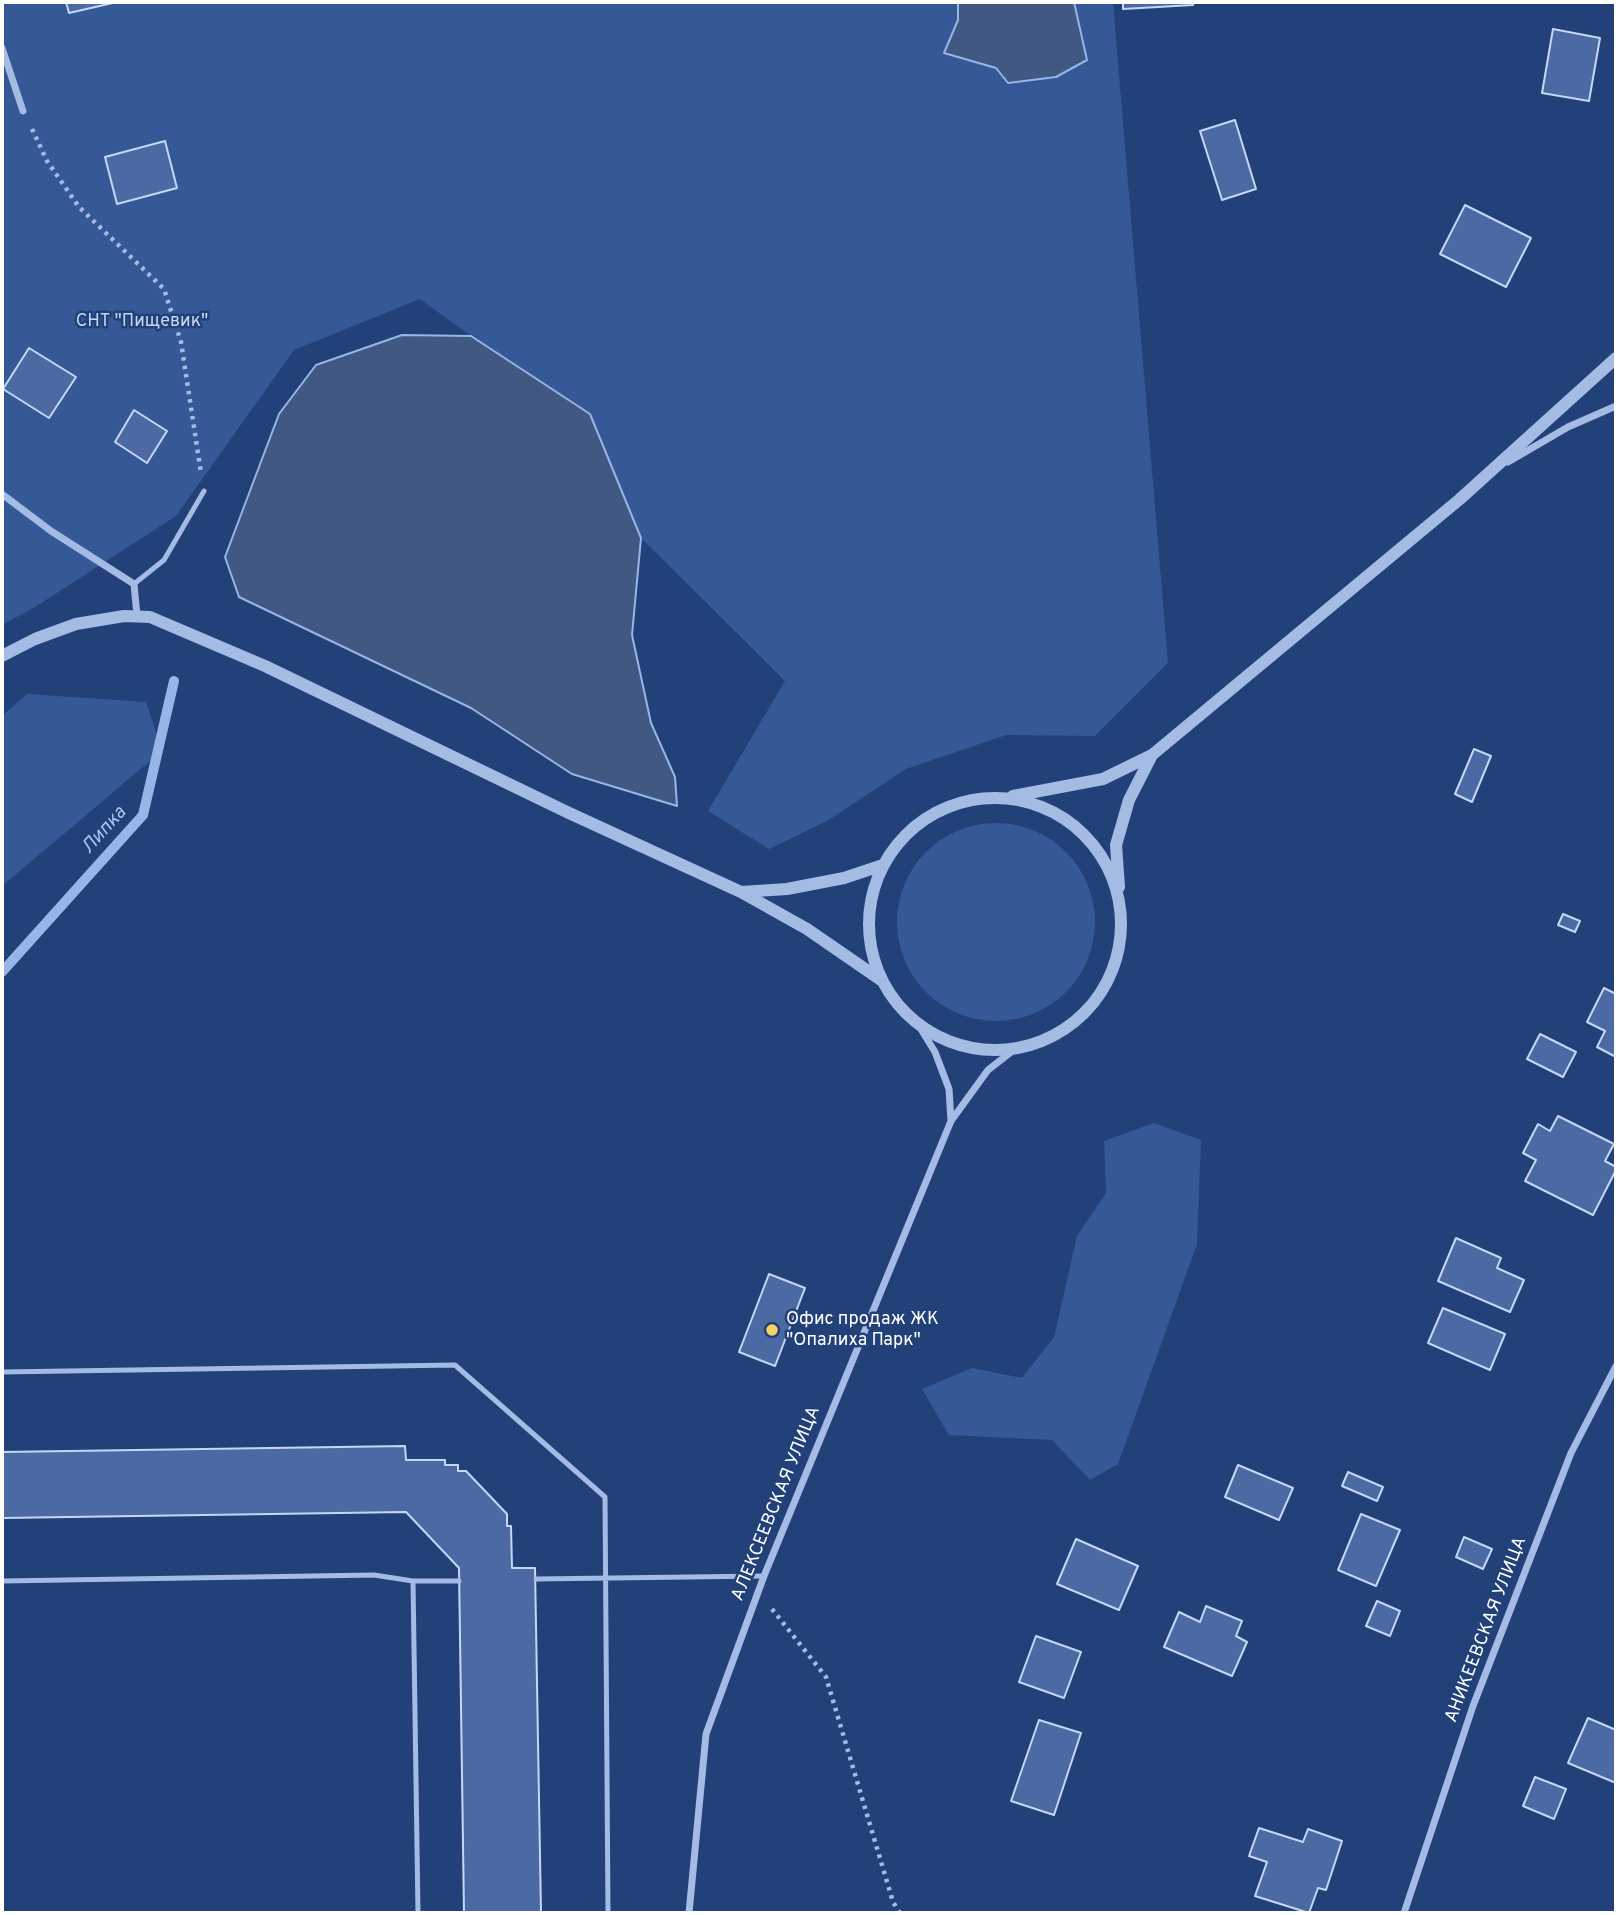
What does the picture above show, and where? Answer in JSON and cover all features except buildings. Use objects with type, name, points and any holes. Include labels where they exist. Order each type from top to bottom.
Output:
[{"type":"street","points":[[2,48],[23,111]]},
{"type":"street","points":[[1152,755],[1129,800],[1116,845],[1121,938],[1110,978],[1087,1012],[1054,1036],[1015,1049],[974,1048],[936,1036],[904,1013],[881,980],[869,943],[870,903],[883,865],[904,835],[934,813],[969,800],[1006,798],[1103,779],[1152,755],[1460,499],[1616,358]]},
{"type":"street","points":[[1460,499],[1510,461],[1568,427],[1616,406]]},
{"type":"street","points":[[2,494],[51,531],[134,584],[137,616]]},
{"type":"street","points":[[2,656],[35,639],[76,624],[124,616],[150,617],[265,666],[569,813],[741,892],[807,929],[881,980]]},
{"type":"street","points":[[1006,798],[1045,807],[1079,829],[1105,860],[1119,898]]},
{"type":"street","points":[[741,892],[787,889],[832,880],[883,865]]},
{"type":"street","name":"АЛЕКСЕЕВСКАЯ УЛИЦА","points":[[916,1021],[935,1052],[944,1077],[951,1121]]},
{"type":"street","name":"АЛЕКСЕЕВСКАЯ УЛИЦА","points":[[689,1913],[706,1734],[758,1591],[951,1121],[988,1070],[1015,1049]]},
{"type":"street","name":"АНИКЕЕВСКАЯ УЛИЦА","points":[[1404,1913],[1473,1706],[1571,1453],[1616,1366]]},
{"type":"lane","points":[[134,584],[164,560],[204,491]]},
{"type":"lane","points":[[2,1372],[455,1365],[605,1497],[608,1913]]},
{"type":"lane","points":[[2,1581],[374,1575],[413,1581],[459,1581]]},
{"type":"lane","points":[[536,1579],[764,1576]]},
{"type":"lane","points":[[413,1581],[418,1913]]},
{"type":"path","points":[[23,111],[47,161],[79,206],[164,289],[181,342],[204,491]]},
{"type":"path","points":[[758,1591],[826,1677],[893,1902],[900,1913]]},
{"type":"green space","name":"СНТ \"Пищевик\"","points":[[2,2],[958,2],[958,20],[944,53],[996,68],[1087,60],[1074,2],[1113,2],[1168,663],[1095,736],[1006,735],[906,769],[827,821],[769,849],[708,811],[785,681],[641,538],[590,414],[420,299],[294,350],[176,516],[35,607],[2,625]]},
{"type":"green space","points":[[27,694],[146,702],[162,751],[2,886],[2,716]]},
{"type":"green space","points":[[996,823],[1034,830],[1051,839],[1066,852],[1079,867],[1088,884],[1095,922],[1088,960],[1079,977],[1066,992],[1051,1005],[1034,1014],[996,1021],[958,1014],[941,1005],[926,992],[913,977],[904,960],[897,922],[904,884],[913,867],[926,852],[941,839],[958,830]]},
{"type":"green space","points":[[1154,1123],[1201,1140],[1197,1244],[1118,1464],[1090,1480],[1052,1440],[949,1435],[922,1389],[972,1368],[1022,1378],[1054,1337],[1077,1236],[1106,1193],[1104,1141]]},
{"type":"shaded area","points":[[958,2],[1074,2],[1087,60],[1056,77],[1008,83],[996,68],[944,53],[958,20]]},
{"type":"shaded area","points":[[402,335],[471,336],[590,414],[641,538],[632,635],[651,723],[675,777],[677,806],[572,774],[471,708],[239,597],[225,557],[279,414],[316,365]]},
{"type":"waterway","name":"Липка","points":[[2,972],[143,815],[174,681]]},
{"type":"place","name":"Офис продаж ЖК \"Опалиха Парк\"","points":[[772,1330]]}]
